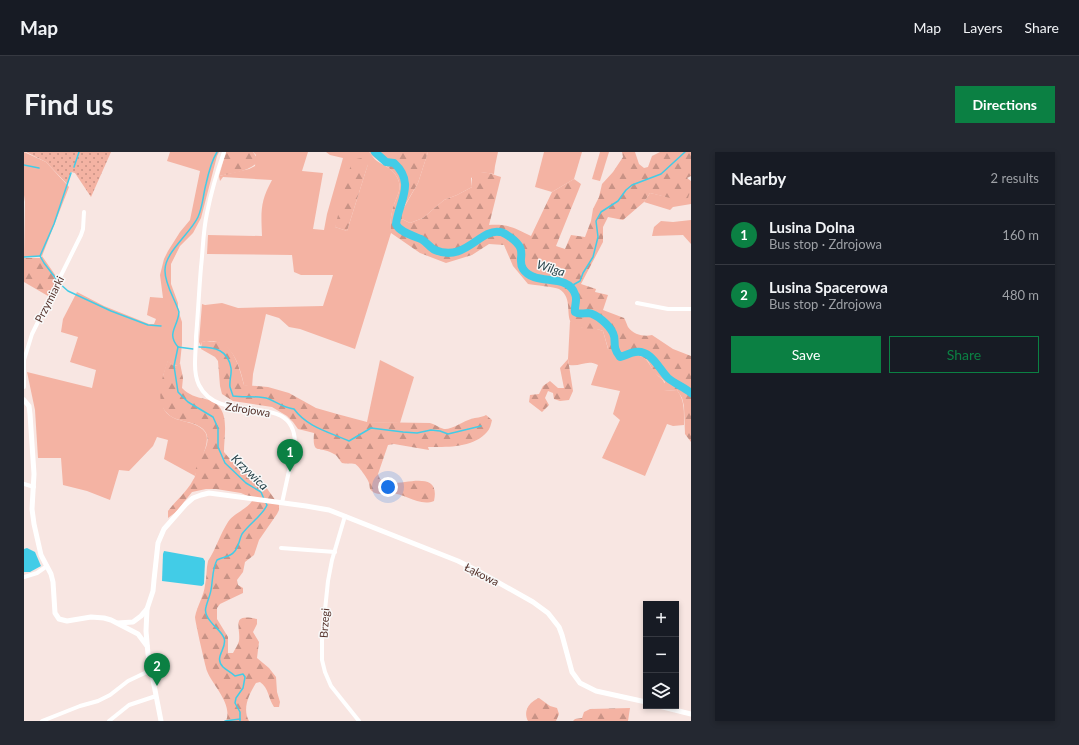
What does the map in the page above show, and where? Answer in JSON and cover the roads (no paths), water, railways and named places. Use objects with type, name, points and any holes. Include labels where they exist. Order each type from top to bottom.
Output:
[{"type":"street","name":"Zdrojowa","points":[[224,152],[206,215],[199,295],[195,363],[196,375],[199,385],[205,394],[212,400],[232,407],[275,412],[291,424],[295,433],[295,442],[282,503]]},
{"type":"street","name":"Przymiarki","points":[[24,387],[24,360],[32,334],[81,235],[83,229],[84,212]]},
{"type":"street","points":[[637,303],[668,309],[691,309]]},
{"type":"street","points":[[24,400],[29,406],[30,414],[34,487],[32,509],[34,524],[41,555],[53,582],[54,613],[62,620],[71,621],[84,618],[104,618],[132,630],[138,634],[147,646]]},
{"type":"street","points":[[24,484],[34,487]]},
{"type":"street","points":[[161,721],[147,646],[146,623],[147,609],[153,591],[159,538],[165,527],[186,504],[193,498],[202,495],[209,494],[282,503]]},
{"type":"street","name":"Łąkowa","points":[[282,503],[322,508],[345,516],[472,568],[534,602],[548,613],[559,628],[572,672],[580,683],[596,691],[643,701]]},
{"type":"street","name":"Brzegi","points":[[345,516],[328,581],[325,599],[322,660],[331,686],[359,721]]},
{"type":"street","points":[[281,548],[335,552]]},
{"type":"street","points":[[24,577],[37,573],[47,566]]},
{"type":"street","points":[[118,623],[133,622],[138,619],[147,609]]},
{"type":"street","points":[[138,619],[143,620],[146,623]]},
{"type":"street","points":[[132,630],[131,626],[133,622]]},
{"type":"street","points":[[138,634],[146,631]]},
{"type":"street","points":[[42,721],[80,706],[98,701],[110,695],[128,681],[151,670]]},
{"type":"street","points":[[109,721],[129,705],[156,696]]},
{"type":"street","points":[[671,709],[691,714]]},
{"type":"water","points":[[27,548],[35,552],[41,566],[30,572],[24,572],[24,549]]},
{"type":"water","points":[[164,551],[203,558],[205,561],[204,584],[202,586],[162,581]]},
{"type":"waterway","points":[[74,167],[79,152]]},
{"type":"waterway","name":"Krzywica","points":[[178,347],[173,338],[173,334],[179,312],[165,276],[166,264],[173,250],[198,217],[209,172],[217,152]]},
{"type":"waterway","name":"Wilga","points":[[375,152],[386,162],[394,163],[401,170],[404,178],[404,192],[396,224],[400,229],[423,240],[433,249],[446,253],[463,249],[493,232],[501,232],[505,234],[519,246],[521,250],[521,265],[528,274],[543,279],[565,283],[571,287],[576,296],[575,312],[580,314],[591,314],[606,323],[613,333],[615,347],[620,357],[635,352],[646,354],[654,360],[668,378],[691,393]]},
{"type":"waterway","points":[[571,286],[580,281],[593,257],[598,237],[596,221],[601,212],[618,201],[626,190],[632,185],[661,174],[685,152]]},
{"type":"waterway","points":[[24,165],[39,168]]},
{"type":"waterway","points":[[57,280],[40,256],[54,224],[71,173]]},
{"type":"waterway","points":[[24,257],[40,256]]},
{"type":"waterway","points":[[59,283],[68,291],[111,311],[148,325],[161,326]]},
{"type":"waterway","name":"Krzywica","points":[[178,347],[174,366],[178,392],[188,402],[213,417],[218,428],[218,447],[225,463],[246,483],[261,492],[264,499]]},
{"type":"waterway","points":[[178,347],[193,349]]},
{"type":"waterway","points":[[199,347],[215,349],[224,353],[227,357],[231,368],[230,387],[233,396],[260,397],[269,399],[294,409],[312,425],[349,441],[371,428],[417,433],[431,430],[448,434],[481,426]]},
{"type":"waterway","name":"Krzywica","points":[[240,721],[240,712],[235,703],[236,698],[243,688],[245,677],[243,674],[235,676],[220,663],[220,656],[225,642],[224,638],[221,632],[209,619],[206,614],[206,608],[211,592],[214,567],[217,560],[232,554],[236,550],[242,534],[265,509],[267,505],[266,503]]},
{"type":"waterway","points":[[225,721],[240,719]]},
{"type":"place","name":"Lusina Dolna","points":[[290,472]]},
{"type":"place","name":"Lusina Spacerowa","points":[[157,686]]}]
